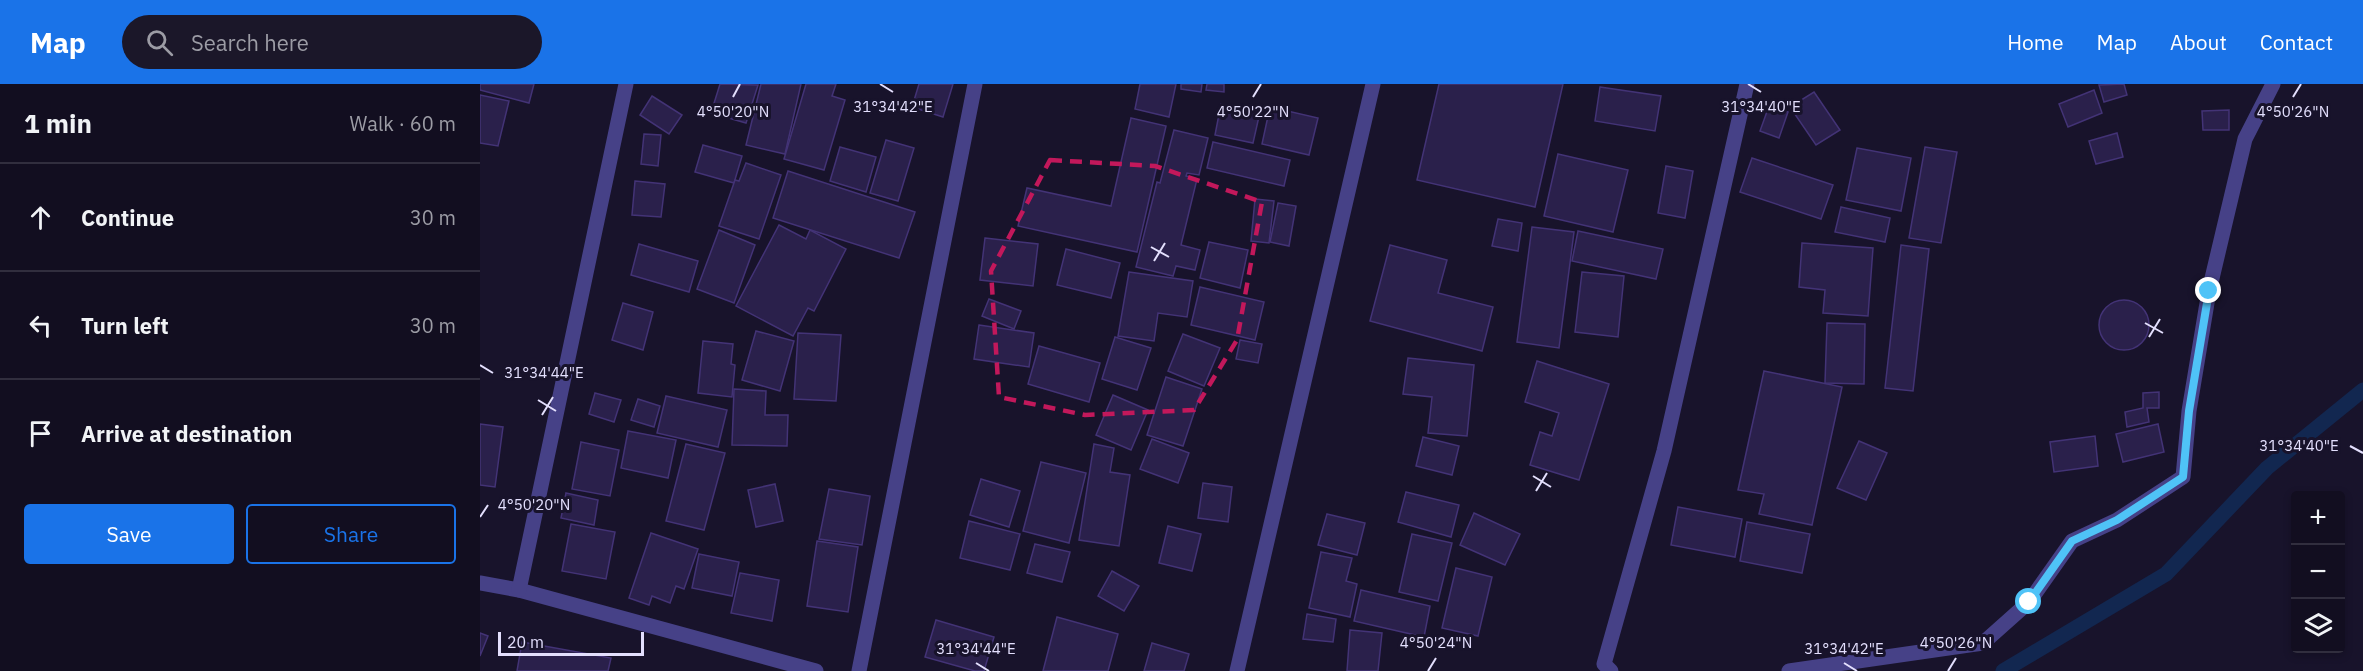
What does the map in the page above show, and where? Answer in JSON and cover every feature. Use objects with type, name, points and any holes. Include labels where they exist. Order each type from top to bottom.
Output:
[{"type":"street","points":[[519,590],[626,84]]},
{"type":"street","points":[[859,671],[975,84]]},
{"type":"street","points":[[1237,671],[1372,84]]},
{"type":"street","points":[[1611,671],[1604,664],[1664,451],[1746,84]]},
{"type":"street","points":[[1789,671],[1983,643],[2029,602],[2072,541],[2117,520],[2183,477],[2189,411],[2209,291],[2245,139],[2273,84]]},
{"type":"street","points":[[480,583],[519,590],[816,671]]},
{"type":"highlighted area","points":[[1050,160],[1155,166],[1262,202],[1237,340],[1194,410],[1085,415],[999,397],[991,271]]},
{"type":"building","points":[[480,84],[534,84],[529,103],[480,90]]},
{"type":"building","points":[[720,84],[758,85],[746,123],[711,113]]},
{"type":"building","points":[[761,84],[801,84],[785,154],[746,145]]},
{"type":"building","points":[[806,84],[836,84],[832,96],[845,100],[824,170],[784,159]]},
{"type":"building","points":[[919,84],[953,84],[943,117],[912,107]]},
{"type":"building","points":[[1140,84],[1176,84],[1169,117],[1135,109]]},
{"type":"building","points":[[1181,84],[1202,84],[1201,92],[1181,89]]},
{"type":"building","points":[[1207,84],[1224,84],[1224,92],[1206,90]]},
{"type":"building","points":[[1439,84],[1563,84],[1535,207],[1417,180]]},
{"type":"building","points":[[2124,84],[2127,95],[2104,102],[2099,85]]},
{"type":"building","points":[[1600,87],[1661,96],[1655,131],[1595,121]]},
{"type":"building","points":[[2094,90],[2102,113],[2068,127],[2059,104]]},
{"type":"building","points":[[1814,92],[1840,130],[1816,145],[1790,107]]},
{"type":"building","points":[[480,95],[509,101],[498,146],[480,143]]},
{"type":"building","points":[[652,96],[682,115],[669,134],[640,115]]},
{"type":"building","points":[[1221,104],[1260,112],[1253,143],[1215,135]]},
{"type":"building","points":[[1769,106],[1788,112],[1779,138],[1760,131]]},
{"type":"building","points":[[1270,107],[1318,118],[1309,155],[1262,144]]},
{"type":"building","points":[[2229,110],[2229,130],[2203,130],[2202,111]]},
{"type":"building","points":[[1131,118],[1166,126],[1137,252],[1018,226],[1027,188],[1111,206]]},
{"type":"building","points":[[1174,130],[1208,138],[1199,175],[1187,173],[1186,176],[1197,179],[1181,245],[1200,250],[1195,270],[1176,266],[1173,276],[1136,267],[1157,182],[1160,183]]},
{"type":"building","points":[[2117,133],[2123,157],[2096,164],[2089,141]]},
{"type":"building","points":[[644,134],[661,135],[658,166],[641,164]]},
{"type":"building","points":[[886,140],[914,148],[898,201],[870,193]]},
{"type":"building","points":[[1213,142],[1290,160],[1284,186],[1207,168]]},
{"type":"building","points":[[703,145],[742,156],[734,183],[695,172]]},
{"type":"building","points":[[840,147],[876,157],[866,192],[830,181]]},
{"type":"building","points":[[1925,147],[1957,152],[1941,243],[1909,238]]},
{"type":"building","points":[[1857,148],[1911,158],[1901,211],[1846,200]]},
{"type":"building","points":[[1558,154],[1628,170],[1613,232],[1544,216]]},
{"type":"building","points":[[1752,158],[1833,185],[1821,219],[1740,192]]},
{"type":"building","points":[[746,163],[781,175],[759,239],[719,226],[735,180],[739,181]]},
{"type":"building","points":[[1666,166],[1693,171],[1685,218],[1658,213]]},
{"type":"building","points":[[788,171],[915,212],[899,258],[773,218]]},
{"type":"building","points":[[635,181],[665,184],[661,217],[632,215]]},
{"type":"building","points":[[1255,199],[1274,201],[1269,243],[1251,241]]},
{"type":"building","points":[[1278,203],[1296,206],[1289,246],[1270,242]]},
{"type":"building","points":[[1841,207],[1890,218],[1885,242],[1835,232]]},
{"type":"building","points":[[1498,219],[1522,223],[1518,251],[1492,246]]},
{"type":"building","points":[[779,225],[806,239],[810,230],[846,249],[814,311],[808,308],[793,336],[736,306]]},
{"type":"building","points":[[1532,227],[1574,232],[1559,348],[1517,342]]},
{"type":"building","points":[[719,230],[755,245],[734,303],[697,289]]},
{"type":"building","points":[[1578,231],[1663,249],[1656,279],[1572,261]]},
{"type":"building","points":[[985,238],[1038,244],[1033,286],[980,280]]},
{"type":"building","points":[[1209,242],[1248,250],[1240,288],[1200,278]]},
{"type":"building","points":[[1802,243],[1873,248],[1868,316],[1823,313],[1825,290],[1799,287]]},
{"type":"building","points":[[639,244],[698,261],[689,292],[631,275]]},
{"type":"building","points":[[1390,245],[1447,260],[1438,293],[1493,307],[1482,351],[1370,321]]},
{"type":"building","points":[[1901,245],[1929,249],[1913,391],[1885,388]]},
{"type":"building","points":[[1066,249],[1120,263],[1111,298],[1057,285]]},
{"type":"building","points":[[1129,272],[1193,281],[1187,317],[1158,313],[1154,341],[1118,336]]},
{"type":"building","points":[[1582,272],[1624,276],[1618,337],[1575,332]]},
{"type":"building","points":[[1200,287],[1264,302],[1255,340],[1191,325]]},
{"type":"building","points":[[989,299],[1021,311],[1014,329],[982,316]]},
{"type":"building","points":[[2124,300],[2142,307],[2149,325],[2142,343],[2124,350],[2106,343],[2099,325],[2106,307]]},
{"type":"building","points":[[623,303],[653,312],[643,350],[612,340]]},
{"type":"building","points":[[1827,323],[1865,324],[1864,384],[1825,383]]},
{"type":"building","points":[[979,325],[1034,333],[1029,367],[974,359]]},
{"type":"building","points":[[756,331],[794,341],[780,391],[742,380]]},
{"type":"building","points":[[798,333],[841,335],[836,401],[794,399]]},
{"type":"building","points":[[1183,334],[1220,348],[1204,386],[1168,371]]},
{"type":"building","points":[[1115,337],[1151,348],[1137,390],[1102,379]]},
{"type":"building","points":[[1240,340],[1262,344],[1258,363],[1236,359]]},
{"type":"building","points":[[703,341],[733,344],[731,364],[735,365],[732,397],[698,393]]},
{"type":"building","points":[[1039,346],[1100,363],[1089,402],[1028,384]]},
{"type":"building","points":[[1408,358],[1474,365],[1467,436],[1428,433],[1432,397],[1403,394]]},
{"type":"building","points":[[1537,361],[1609,384],[1579,480],[1530,465],[1540,432],[1552,436],[1559,413],[1525,402]]},
{"type":"building","points":[[1764,371],[1842,387],[1812,525],[1759,514],[1764,494],[1738,490]]},
{"type":"building","points":[[1166,377],[1202,389],[1183,446],[1147,435]]},
{"type":"building","points":[[734,389],[766,391],[765,415],[788,415],[787,446],[732,445]]},
{"type":"building","points":[[2159,392],[2159,408],[2147,408],[2149,422],[2127,427],[2125,412],[2143,408],[2143,393]]},
{"type":"building","points":[[595,393],[621,400],[614,422],[589,414]]},
{"type":"building","points":[[1113,395],[1148,410],[1131,450],[1096,435]]},
{"type":"building","points":[[666,396],[727,410],[718,447],[657,433]]},
{"type":"building","points":[[638,399],[660,406],[654,427],[631,420]]},
{"type":"building","points":[[480,424],[503,427],[495,487],[480,485]]},
{"type":"building","points":[[2158,424],[2164,452],[2123,462],[2116,434]]},
{"type":"building","points":[[628,431],[676,440],[668,478],[621,468]]},
{"type":"building","points":[[2095,436],[2098,466],[2054,472],[2050,442]]},
{"type":"building","points":[[1423,437],[1459,446],[1452,475],[1416,466]]},
{"type":"building","points":[[1152,439],[1189,453],[1178,483],[1140,469]]},
{"type":"building","points":[[1859,441],[1887,453],[1866,500],[1837,488]]},
{"type":"building","points":[[581,442],[619,450],[610,496],[572,489]]},
{"type":"building","points":[[686,444],[725,453],[704,530],[666,521]]},
{"type":"building","points":[[1094,444],[1114,448],[1110,472],[1130,475],[1119,546],[1079,540]]},
{"type":"building","points":[[1041,462],[1086,473],[1069,543],[1023,531]]},
{"type":"building","points":[[981,479],[1020,491],[1009,527],[970,515]]},
{"type":"building","points":[[1203,483],[1232,487],[1228,522],[1198,518]]},
{"type":"building","points":[[775,484],[783,521],[756,527],[748,490]]},
{"type":"building","points":[[829,489],[870,496],[862,545],[819,539]]},
{"type":"building","points":[[1406,492],[1459,505],[1451,537],[1398,522]]},
{"type":"building","points":[[566,493],[598,500],[594,525],[561,518]]},
{"type":"building","points":[[1678,507],[1742,519],[1735,557],[1671,545]]},
{"type":"building","points":[[1474,513],[1520,534],[1505,565],[1460,545]]},
{"type":"building","points":[[1327,514],[1365,523],[1357,555],[1318,545]]},
{"type":"building","points":[[969,521],[1020,534],[1010,570],[960,558]]},
{"type":"building","points":[[1747,522],[1810,534],[1802,573],[1740,561]]},
{"type":"building","points":[[571,524],[615,532],[606,579],[562,571]]},
{"type":"building","points":[[1168,526],[1201,534],[1192,571],[1159,563]]},
{"type":"building","points":[[651,533],[698,549],[684,589],[676,586],[670,603],[652,596],[649,605],[629,598]]},
{"type":"building","points":[[1412,534],[1452,543],[1438,601],[1399,592]]},
{"type":"building","points":[[817,541],[858,547],[848,612],[807,606]]},
{"type":"building","points":[[1035,544],[1070,552],[1062,582],[1027,573]]},
{"type":"building","points":[[1321,552],[1352,558],[1346,581],[1357,584],[1350,617],[1309,608]]},
{"type":"building","points":[[699,554],[739,562],[732,596],[692,588]]},
{"type":"building","points":[[1456,568],[1492,577],[1478,636],[1442,628]]},
{"type":"building","points":[[1112,571],[1139,586],[1124,611],[1098,596]]},
{"type":"building","points":[[740,573],[779,580],[772,621],[731,613]]},
{"type":"building","points":[[1361,590],[1430,606],[1424,637],[1354,621]]},
{"type":"building","points":[[1307,614],[1336,619],[1333,642],[1303,639]]},
{"type":"building","points":[[1057,617],[1118,634],[1108,671],[1043,671]]},
{"type":"building","points":[[936,620],[994,637],[984,671],[975,671],[925,657]]},
{"type":"building","points":[[1350,630],[1382,633],[1378,671],[1347,671]]},
{"type":"building","points":[[480,633],[488,636],[480,656]]},
{"type":"building","points":[[522,642],[611,658],[608,671],[517,671]]},
{"type":"building","points":[[1152,643],[1189,654],[1184,671],[1144,671]]},
{"type":"waterway","points":[[2003,671],[2166,574],[2267,468],[2363,390]]},
{"type":"route","points":[[2029,602],[2072,541],[2117,520],[2183,477],[2189,411],[2209,291]]}]
